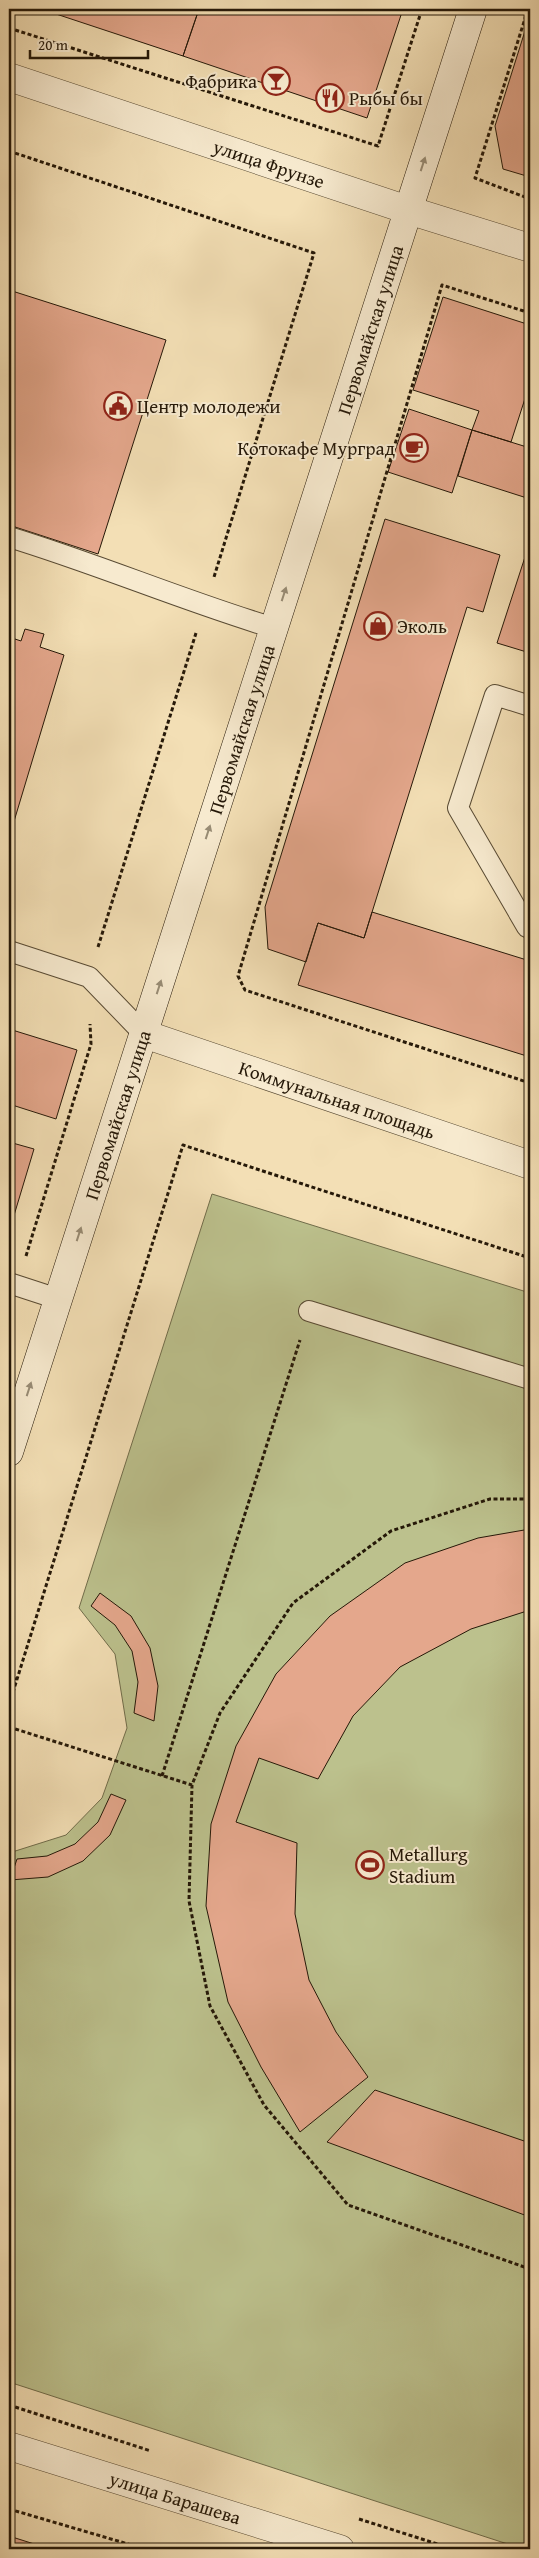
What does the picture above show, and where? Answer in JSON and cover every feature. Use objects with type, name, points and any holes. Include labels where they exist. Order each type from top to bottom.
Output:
[{"type":"main road","name":"Первомайская улица","points":[[9,1452],[473,9]]},
{"type":"main road","name":"улица Фрунзе","points":[[9,77],[408,210],[530,248]]},
{"type":"main road","name":"Коммунальная площадь","points":[[144,1034],[530,1165]]},
{"type":"main road","name":"улица Барашева","points":[[9,2446],[340,2549]]},
{"type":"lane","points":[[9,537],[145,584],[204,607],[274,628]]},
{"type":"lane","points":[[530,706],[495,695],[458,808],[527,927],[530,928]]},
{"type":"lane","points":[[9,951],[89,977],[144,1034]]},
{"type":"lane","points":[[13,1285],[58,1299]]},
{"type":"lane","points":[[309,1311],[530,1379]]},
{"type":"path","points":[[9,28],[378,146],[422,9]]},
{"type":"path","points":[[528,9],[475,178],[530,199]]},
{"type":"path","points":[[9,151],[314,253],[89,977],[91,1044],[13,1285]]},
{"type":"path","points":[[530,313],[442,285],[238,976],[245,990],[530,1083]]},
{"type":"path","points":[[9,1705],[182,1145],[530,1258]]},
{"type":"path","points":[[162,1776],[309,1311]]},
{"type":"path","points":[[530,1499],[490,1498],[391,1531],[293,1603],[220,1713],[192,1785],[189,1901],[210,2006],[264,2105],[348,2206],[530,2270]]},
{"type":"path","points":[[9,1676],[17,1679]]},
{"type":"path","points":[[9,1727],[192,1785]]},
{"type":"path","points":[[9,2508],[145,2549]]},
{"type":"green space","points":[[212,1194],[530,1293],[530,2549],[523,2549],[9,2382],[9,1853],[66,1835],[102,1798],[127,1728],[115,1654],[79,1608]]},
{"type":"building","points":[[41,9],[199,9],[183,56]]},
{"type":"building","points":[[199,9],[403,9],[367,118],[183,56]]},
{"type":"building","points":[[530,15],[530,177],[503,169],[495,126]]},
{"type":"building","points":[[9,290],[166,340],[98,554],[9,525]]},
{"type":"building","points":[[443,297],[530,325],[530,383],[511,442],[472,430],[479,411],[413,390]]},
{"type":"building","points":[[409,409],[472,430],[452,493],[388,472]]},
{"type":"building","points":[[472,430],[530,448],[530,499],[458,476]]},
{"type":"building","points":[[385,519],[500,555],[483,612],[467,607],[364,938],[318,923],[306,962],[268,949],[265,907]]},
{"type":"building","points":[[525,557],[530,559],[530,653],[497,643]]},
{"type":"building","points":[[25,629],[44,634],[40,647],[64,655],[9,838],[9,637],[21,641]]},
{"type":"building","points":[[372,912],[530,961],[530,1057],[298,985],[318,923],[364,938]]},
{"type":"building","points":[[9,1029],[77,1050],[56,1119],[9,1104]]},
{"type":"building","points":[[9,1142],[34,1149],[9,1232]]},
{"type":"building","points":[[530,1529],[530,1610],[471,1629],[400,1667],[353,1716],[318,1779],[259,1758],[236,1822],[297,1843],[295,1914],[309,1980],[336,2032],[368,2077],[300,2132],[261,2067],[228,2002],[206,1906],[211,1824],[236,1746],[276,1674],[330,1616],[405,1563],[478,1538]]},
{"type":"building","points":[[100,1593],[131,1616],[150,1648],[158,1686],[154,1721],[134,1713],[138,1682],[132,1651],[115,1625],[91,1606]]},
{"type":"building","points":[[111,1794],[126,1800],[110,1835],[83,1861],[48,1877],[10,1880],[17,1859],[47,1856],[75,1844],[98,1822]]},
{"type":"building","points":[[375,2090],[530,2143],[530,2217],[327,2142]]},
{"type":"building","points":[[9,2536],[50,2549],[9,2549]]},
{"type":"place","name":"Фабрика","points":[[276,81]]},
{"type":"place","name":"Рыбы бы","points":[[330,98]]},
{"type":"place","name":"Центр молодежи","points":[[118,406]]},
{"type":"place","name":"Котокафе Мурград","points":[[414,448]]},
{"type":"place","name":"Эколь","points":[[378,626]]},
{"type":"place","name":"Metallurg Stadium","points":[[370,1865]]}]
